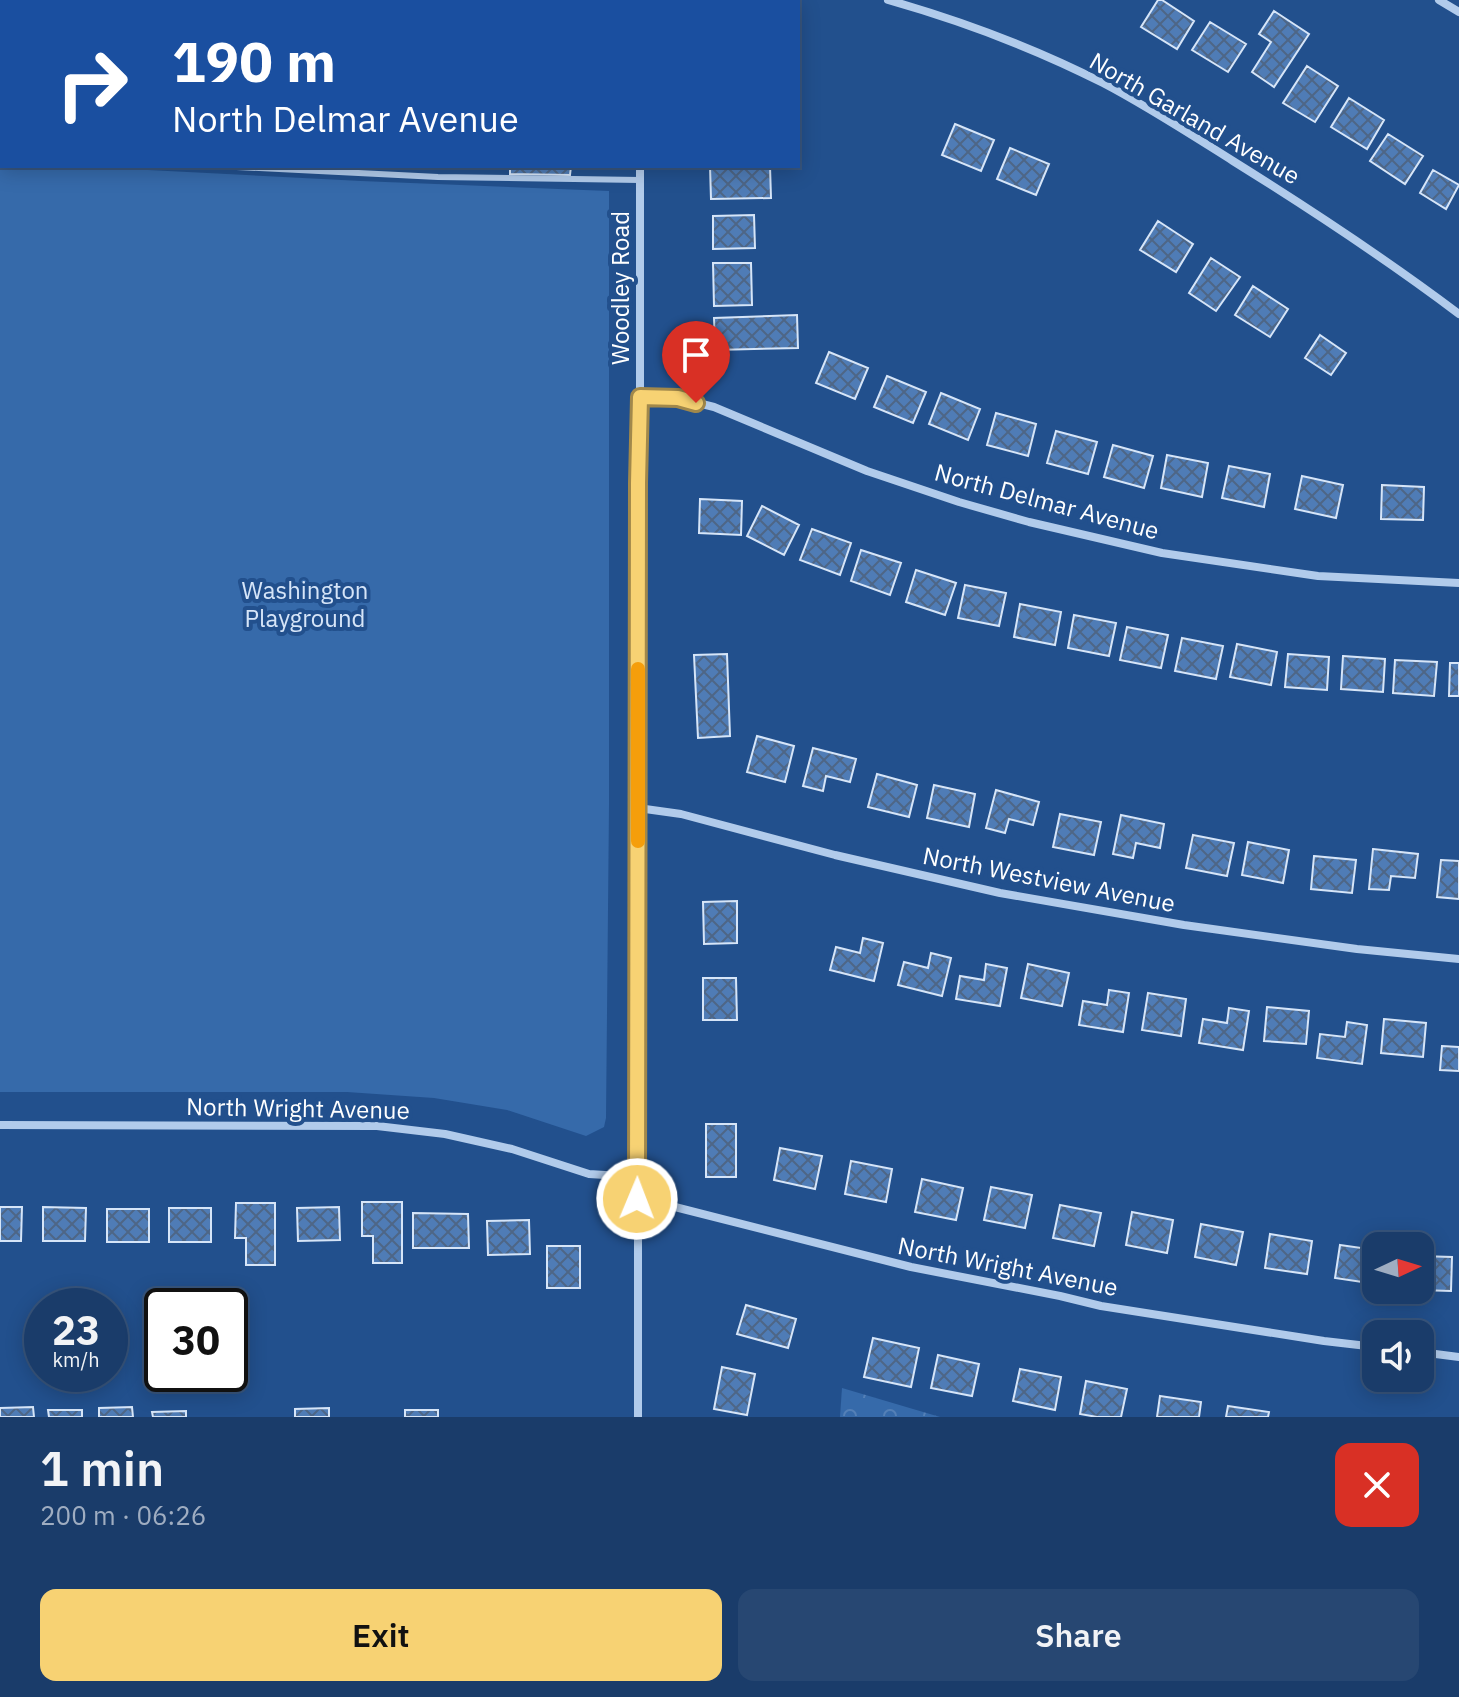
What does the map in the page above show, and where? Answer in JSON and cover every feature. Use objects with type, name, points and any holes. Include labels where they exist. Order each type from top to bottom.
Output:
[{"type":"street","name":"North Garland Avenue","points":[[888,0],[1012,42],[1102,83],[1304,205],[1459,314]]},
{"type":"street","points":[[1439,0],[1459,12]]},
{"type":"street","name":"Woodley Road","points":[[638,1417],[640,168]]},
{"type":"street","name":"North Delmar Avenue","points":[[640,397],[678,398],[714,407],[867,471],[946,498],[1029,522],[1162,553],[1318,576],[1459,583]]},
{"type":"street","name":"North Westview Avenue","points":[[638,808],[681,814],[835,855],[1000,893],[1216,929],[1357,949],[1459,959]]},
{"type":"street","name":"North Wright Avenue","points":[[0,1125],[377,1126],[445,1134],[512,1149],[589,1174],[637,1177]]},
{"type":"street","name":"North Wright Avenue","points":[[637,1202],[675,1207],[911,1267],[1101,1306],[1362,1345]]},
{"type":"street","points":[[1434,1354],[1459,1357]]},
{"type":"lane","points":[[257,168],[438,177],[640,180]]},
{"type":"lane","points":[[438,168],[438,177]]},
{"type":"green space","name":"Washington Playground","points":[[0,168],[109,168],[609,191],[609,805],[604,1127],[586,1136],[507,1110],[434,1098],[347,1092],[0,1092]]},
{"type":"green space","points":[[842,1388],[940,1417],[840,1417]]},
{"type":"building","points":[[1158,0],[1194,21],[1177,49],[1141,27]]},
{"type":"building","points":[[1274,11],[1309,34],[1274,87],[1252,72],[1271,42],[1259,34]]},
{"type":"building","points":[[1210,22],[1246,44],[1228,72],[1192,50]]},
{"type":"building","points":[[1307,66],[1338,86],[1315,122],[1283,103]]},
{"type":"building","points":[[1349,98],[1384,120],[1367,149],[1331,127]]},
{"type":"building","points":[[955,124],[994,140],[981,171],[942,155]]},
{"type":"building","points":[[1388,134],[1423,156],[1405,184],[1370,161]]},
{"type":"building","points":[[1010,148],[1049,164],[1036,195],[997,179]]},
{"type":"building","points":[[510,168],[571,168],[570,175],[510,174]]},
{"type":"building","points":[[710,168],[770,168],[771,198],[711,199]]},
{"type":"building","points":[[1433,170],[1459,185],[1446,209],[1420,193]]},
{"type":"building","points":[[754,215],[755,248],[713,249],[713,216]]},
{"type":"building","points":[[1158,221],[1193,244],[1176,272],[1140,250]]},
{"type":"building","points":[[1211,258],[1240,277],[1216,311],[1189,293]]},
{"type":"building","points":[[713,263],[751,263],[752,305],[714,306]]},
{"type":"building","points":[[1253,286],[1288,309],[1270,337],[1235,315]]},
{"type":"building","points":[[797,315],[798,348],[715,350],[714,318]]},
{"type":"building","points":[[1320,335],[1346,353],[1331,375],[1305,358]]},
{"type":"building","points":[[829,352],[868,368],[855,399],[816,383]]},
{"type":"building","points":[[887,376],[926,392],[913,423],[874,407]]},
{"type":"building","points":[[941,393],[980,409],[968,440],[929,424]]},
{"type":"building","points":[[996,413],[1036,424],[1028,456],[987,445]]},
{"type":"building","points":[[1056,431],[1097,442],[1088,474],[1047,463]]},
{"type":"building","points":[[1113,445],[1153,456],[1144,488],[1104,477]]},
{"type":"building","points":[[1167,455],[1208,463],[1202,497],[1161,488]]},
{"type":"building","points":[[1229,466],[1270,474],[1264,507],[1222,498]]},
{"type":"building","points":[[1302,476],[1343,485],[1336,518],[1295,509]]},
{"type":"building","points":[[1382,485],[1424,487],[1423,520],[1381,519]]},
{"type":"building","points":[[700,499],[742,501],[741,535],[699,533]]},
{"type":"building","points":[[762,506],[799,525],[784,555],[747,536]]},
{"type":"building","points":[[812,529],[851,543],[840,575],[800,560]]},
{"type":"building","points":[[861,550],[901,563],[890,595],[851,581]]},
{"type":"building","points":[[916,570],[956,583],[945,615],[906,602]]},
{"type":"building","points":[[965,585],[1006,593],[999,626],[958,618]]},
{"type":"building","points":[[1020,604],[1061,612],[1055,645],[1014,637]]},
{"type":"building","points":[[1074,615],[1116,623],[1109,656],[1068,648]]},
{"type":"building","points":[[1127,627],[1168,635],[1161,668],[1120,660]]},
{"type":"building","points":[[1182,638],[1223,646],[1216,679],[1175,671]]},
{"type":"building","points":[[1237,644],[1277,652],[1271,685],[1230,677]]},
{"type":"building","points":[[727,654],[730,736],[698,738],[694,655]]},
{"type":"building","points":[[1288,654],[1329,657],[1327,690],[1285,687]]},
{"type":"building","points":[[1343,656],[1385,659],[1383,692],[1341,689]]},
{"type":"building","points":[[1395,660],[1437,662],[1434,696],[1393,693]]},
{"type":"building","points":[[1450,663],[1459,663],[1459,696],[1449,696]]},
{"type":"building","points":[[757,736],[794,746],[785,782],[747,772]]},
{"type":"building","points":[[813,748],[856,759],[850,782],[826,776],[823,791],[803,786]]},
{"type":"building","points":[[877,774],[917,785],[909,817],[868,807]]},
{"type":"building","points":[[934,785],[975,794],[969,827],[927,818]]},
{"type":"building","points":[[996,790],[1039,802],[1033,825],[1009,819],[1005,833],[986,828]]},
{"type":"building","points":[[1060,814],[1101,822],[1094,855],[1053,847]]},
{"type":"building","points":[[1121,815],[1164,824],[1160,848],[1136,843],[1133,858],[1113,854]]},
{"type":"building","points":[[1193,835],[1234,843],[1227,876],[1186,868]]},
{"type":"building","points":[[1248,842],[1289,850],[1283,883],[1242,875]]},
{"type":"building","points":[[1373,849],[1418,854],[1415,878],[1391,876],[1389,890],[1369,889]]},
{"type":"building","points":[[1314,856],[1356,860],[1352,893],[1311,889]]},
{"type":"building","points":[[1441,860],[1459,861],[1459,899],[1437,897]]},
{"type":"building","points":[[737,901],[737,943],[704,944],[703,902]]},
{"type":"building","points":[[863,938],[883,943],[874,981],[830,970],[836,947],[860,953]]},
{"type":"building","points":[[931,953],[951,958],[942,996],[898,985],[904,962],[928,968]]},
{"type":"building","points":[[986,964],[1007,968],[1000,1006],[956,999],[960,976],[984,980]]},
{"type":"building","points":[[1028,964],[1069,973],[1062,1006],[1021,998]]},
{"type":"building","points":[[703,978],[736,978],[737,1020],[703,1020]]},
{"type":"building","points":[[1109,990],[1129,993],[1123,1032],[1079,1025],[1083,1001],[1107,1005]]},
{"type":"building","points":[[1148,993],[1186,999],[1181,1036],[1142,1030]]},
{"type":"building","points":[[1267,1007],[1309,1011],[1306,1044],[1264,1041]]},
{"type":"building","points":[[1229,1008],[1249,1011],[1243,1050],[1199,1043],[1203,1019],[1227,1023]]},
{"type":"building","points":[[1384,1019],[1426,1023],[1423,1057],[1381,1053]]},
{"type":"building","points":[[1347,1022],[1367,1025],[1362,1064],[1317,1058],[1320,1034],[1345,1037]]},
{"type":"building","points":[[1442,1046],[1459,1047],[1459,1071],[1440,1070]]},
{"type":"building","points":[[706,1124],[736,1124],[736,1177],[706,1177]]},
{"type":"building","points":[[780,1148],[822,1156],[815,1189],[774,1180]]},
{"type":"building","points":[[851,1161],[892,1169],[886,1202],[845,1194]]},
{"type":"building","points":[[922,1179],[963,1188],[956,1220],[915,1212]]},
{"type":"building","points":[[991,1187],[1032,1195],[1025,1228],[984,1220]]},
{"type":"building","points":[[362,1202],[402,1202],[402,1263],[373,1263],[373,1236],[362,1236]]},
{"type":"building","points":[[236,1203],[275,1203],[275,1265],[246,1265],[246,1238],[235,1238]]},
{"type":"building","points":[[1060,1205],[1101,1213],[1094,1246],[1053,1238]]},
{"type":"building","points":[[0,1207],[22,1207],[21,1241],[0,1241]]},
{"type":"building","points":[[43,1207],[86,1208],[85,1241],[43,1241]]},
{"type":"building","points":[[339,1207],[340,1240],[298,1241],[297,1208]]},
{"type":"building","points":[[169,1208],[211,1208],[211,1242],[169,1242]]},
{"type":"building","points":[[107,1209],[149,1209],[149,1242],[107,1242]]},
{"type":"building","points":[[1132,1212],[1173,1220],[1167,1253],[1126,1245]]},
{"type":"building","points":[[413,1213],[468,1214],[469,1248],[413,1248]]},
{"type":"building","points":[[529,1220],[530,1254],[488,1255],[487,1221]]},
{"type":"building","points":[[1201,1224],[1243,1232],[1236,1265],[1195,1257]]},
{"type":"building","points":[[1270,1234],[1312,1241],[1307,1274],[1265,1268]]},
{"type":"building","points":[[1340,1245],[1362,1248],[1362,1282],[1335,1278]]},
{"type":"building","points":[[547,1246],[580,1246],[580,1288],[547,1288]]},
{"type":"building","points":[[1434,1256],[1452,1257],[1451,1291],[1434,1290]]},
{"type":"building","points":[[746,1305],[796,1319],[788,1348],[737,1334]]},
{"type":"building","points":[[873,1338],[919,1348],[911,1387],[864,1377]]},
{"type":"building","points":[[938,1355],[979,1364],[972,1396],[931,1388]]},
{"type":"building","points":[[722,1367],[755,1374],[747,1415],[714,1409]]},
{"type":"building","points":[[1020,1369],[1061,1377],[1055,1410],[1013,1401]]},
{"type":"building","points":[[1086,1381],[1127,1389],[1121,1417],[1080,1414]]},
{"type":"building","points":[[1160,1396],[1201,1402],[1199,1417],[1157,1417]]},
{"type":"building","points":[[1228,1406],[1269,1412],[1268,1417],[1226,1417]]},
{"type":"building","points":[[33,1407],[34,1417],[0,1417],[0,1408]]},
{"type":"building","points":[[132,1407],[133,1417],[99,1417],[99,1408]]},
{"type":"building","points":[[329,1408],[329,1417],[295,1417],[295,1409]]},
{"type":"building","points":[[48,1410],[82,1410],[82,1417],[49,1417]]},
{"type":"building","points":[[405,1410],[438,1410],[438,1417],[405,1417]]},
{"type":"building","points":[[186,1411],[186,1417],[153,1417],[152,1412]]},
{"type":"slow traffic","points":[[638,669],[638,841]]},
{"type":"route","points":[[637,1199],[640,397],[678,398],[696,403]]}]
